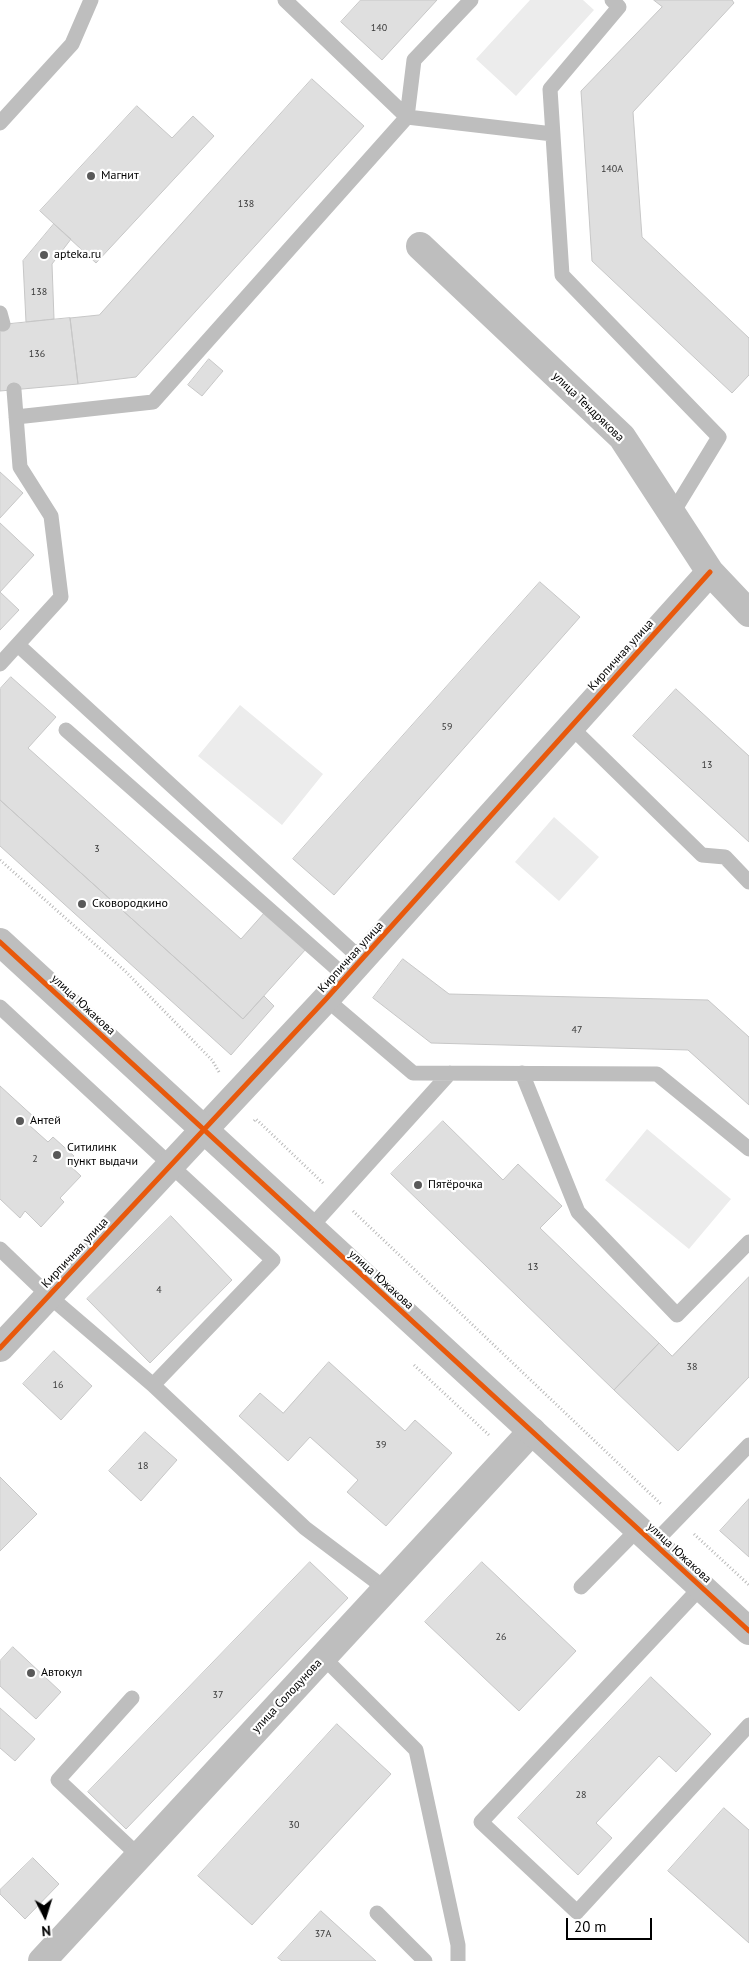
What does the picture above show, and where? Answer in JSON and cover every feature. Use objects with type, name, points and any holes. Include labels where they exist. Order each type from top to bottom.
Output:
[{"type":"street","name":"улица Тендрякова","points":[[420,246],[622,437],[710,572],[749,613]]},
{"type":"street","name":"Кирпичная улица","points":[[0,1348],[326,999],[710,572]]},
{"type":"street","name":"улица Южакова","points":[[0,942],[749,1631]]},
{"type":"street","name":"улица Солодунова","points":[[42,1961],[532,1431]]},
{"type":"lane","points":[[0,123],[72,44],[91,0]]},
{"type":"lane","points":[[285,0],[407,117],[553,134]]},
{"type":"lane","points":[[16,417],[153,402],[407,117],[414,60],[471,0]]},
{"type":"lane","points":[[612,0],[619,7],[550,89],[562,275],[719,437],[672,514]]},
{"type":"lane","points":[[0,664],[62,597],[51,516],[20,467],[14,390]]},
{"type":"lane","points":[[18,645],[354,968]]},
{"type":"lane","points":[[571,727],[702,856],[725,857],[749,882]]},
{"type":"lane","points":[[66,730],[172,822],[354,968]]},
{"type":"lane","points":[[326,999],[413,1073],[657,1074],[749,1149]]},
{"type":"lane","points":[[0,1007],[273,1260],[154,1385]]},
{"type":"lane","points":[[310,1228],[450,1073]]},
{"type":"lane","points":[[522,1073],[578,1212],[677,1315],[749,1242]]},
{"type":"lane","points":[[0,1249],[49,1296],[154,1385],[305,1528],[386,1589]]},
{"type":"lane","points":[[581,1587],[646,1536],[749,1444]]},
{"type":"lane","points":[[701,1587],[481,1822],[577,1912],[749,1725]]},
{"type":"lane","points":[[324,1657],[416,1750],[458,1944],[458,1961]]},
{"type":"lane","points":[[132,1698],[58,1780],[139,1856]]},
{"type":"lane","points":[[377,1913],[425,1961]]},
{"type":"path","points":[[0,860],[124,970],[212,1060],[233,1098],[256,1119]]},
{"type":"shaded area","points":[[530,0],[583,0],[594,10],[516,96],[476,59]]},
{"type":"shaded area","points":[[240,705],[323,774],[282,825],[198,756]]},
{"type":"shaded area","points":[[554,817],[599,857],[559,901],[515,862]]},
{"type":"shaded area","points":[[647,1129],[731,1199],[689,1249],[605,1180]]},
{"type":"building","points":[[361,0],[437,0],[382,60],[341,22]]},
{"type":"building","points":[[654,0],[732,0],[734,3],[633,112],[642,237],[749,338],[749,375],[732,393],[592,261],[581,91],[662,7]]},
{"type":"building","points":[[312,79],[364,126],[136,377],[78,384],[70,318],[99,315]]},
{"type":"building","points":[[137,106],[172,138],[193,116],[214,136],[96,263],[40,211]]},
{"type":"building","points":[[54,224],[71,239],[52,264],[54,319],[26,322],[23,261]]},
{"type":"building","points":[[70,318],[78,384],[0,391],[0,325]]},
{"type":"building","points":[[209,359],[223,371],[202,396],[188,385]]},
{"type":"building","points":[[0,472],[23,493],[0,518]]},
{"type":"building","points":[[0,523],[34,555],[0,592]]},
{"type":"building","points":[[540,582],[580,617],[334,895],[293,859]]},
{"type":"building","points":[[0,592],[19,610],[0,630]]},
{"type":"building","points":[[11,677],[56,717],[28,748],[241,939],[265,912],[306,949],[243,1019],[0,800],[0,689]]},
{"type":"building","points":[[676,689],[749,756],[749,842],[633,736]]},
{"type":"building","points":[[0,800],[243,1019],[264,996],[274,1006],[231,1055],[0,846]]},
{"type":"building","points":[[403,959],[449,994],[708,1000],[749,1037],[749,1105],[688,1050],[431,1043],[373,998]]},
{"type":"building","points":[[0,1086],[35,1118],[29,1125],[48,1142],[53,1137],[74,1156],[67,1163],[81,1176],[60,1198],[64,1202],[41,1227],[25,1211],[20,1218],[0,1199]]},
{"type":"building","points":[[443,1121],[503,1180],[518,1164],[562,1206],[540,1228],[659,1343],[614,1390],[391,1174]]},
{"type":"building","points":[[171,1216],[232,1280],[150,1363],[87,1299]]},
{"type":"building","points":[[749,1277],[749,1377],[678,1451],[614,1390],[659,1343],[672,1356]]},
{"type":"building","points":[[54,1351],[92,1386],[61,1420],[23,1384]]},
{"type":"building","points":[[329,1362],[405,1431],[415,1420],[452,1453],[386,1526],[347,1492],[358,1480],[310,1437],[288,1461],[239,1416],[260,1393],[283,1413]]},
{"type":"building","points":[[145,1432],[177,1460],[141,1501],[109,1471]]},
{"type":"building","points":[[0,1477],[37,1514],[0,1551]]},
{"type":"building","points":[[749,1499],[749,1557],[720,1531]]},
{"type":"building","points":[[310,1562],[348,1598],[126,1829],[88,1792]]},
{"type":"building","points":[[482,1562],[576,1651],[519,1711],[425,1622]]},
{"type":"building","points":[[13,1647],[61,1692],[36,1719],[0,1686],[0,1661]]},
{"type":"building","points":[[651,1677],[711,1734],[676,1772],[659,1756],[596,1823],[612,1838],[578,1875],[518,1818]]},
{"type":"building","points":[[0,1708],[35,1739],[15,1761],[0,1748]]},
{"type":"building","points":[[337,1724],[391,1774],[252,1925],[198,1876]]},
{"type":"building","points":[[724,1808],[749,1830],[749,1943],[668,1871]]},
{"type":"building","points":[[33,1858],[59,1884],[25,1919],[0,1894],[0,1890]]},
{"type":"building","points":[[321,1911],[376,1961],[282,1961],[278,1958]]},
{"type":"cycle path","points":[[0,1348],[326,999],[710,572]]},
{"type":"cycle path","points":[[0,942],[749,1631]]},
{"type":"place","name":"Магнит","points":[[91,176]]},
{"type":"place","name":"apteka.ru","points":[[44,255]]},
{"type":"place","name":"Сковородкино","points":[[82,904]]},
{"type":"place","name":"Антей","points":[[20,1121]]},
{"type":"place","name":"Ситилинк пункт выдачи","points":[[57,1155]]},
{"type":"place","name":"Пятёрочка","points":[[418,1185]]},
{"type":"place","name":"Автокул","points":[[31,1673]]}]
